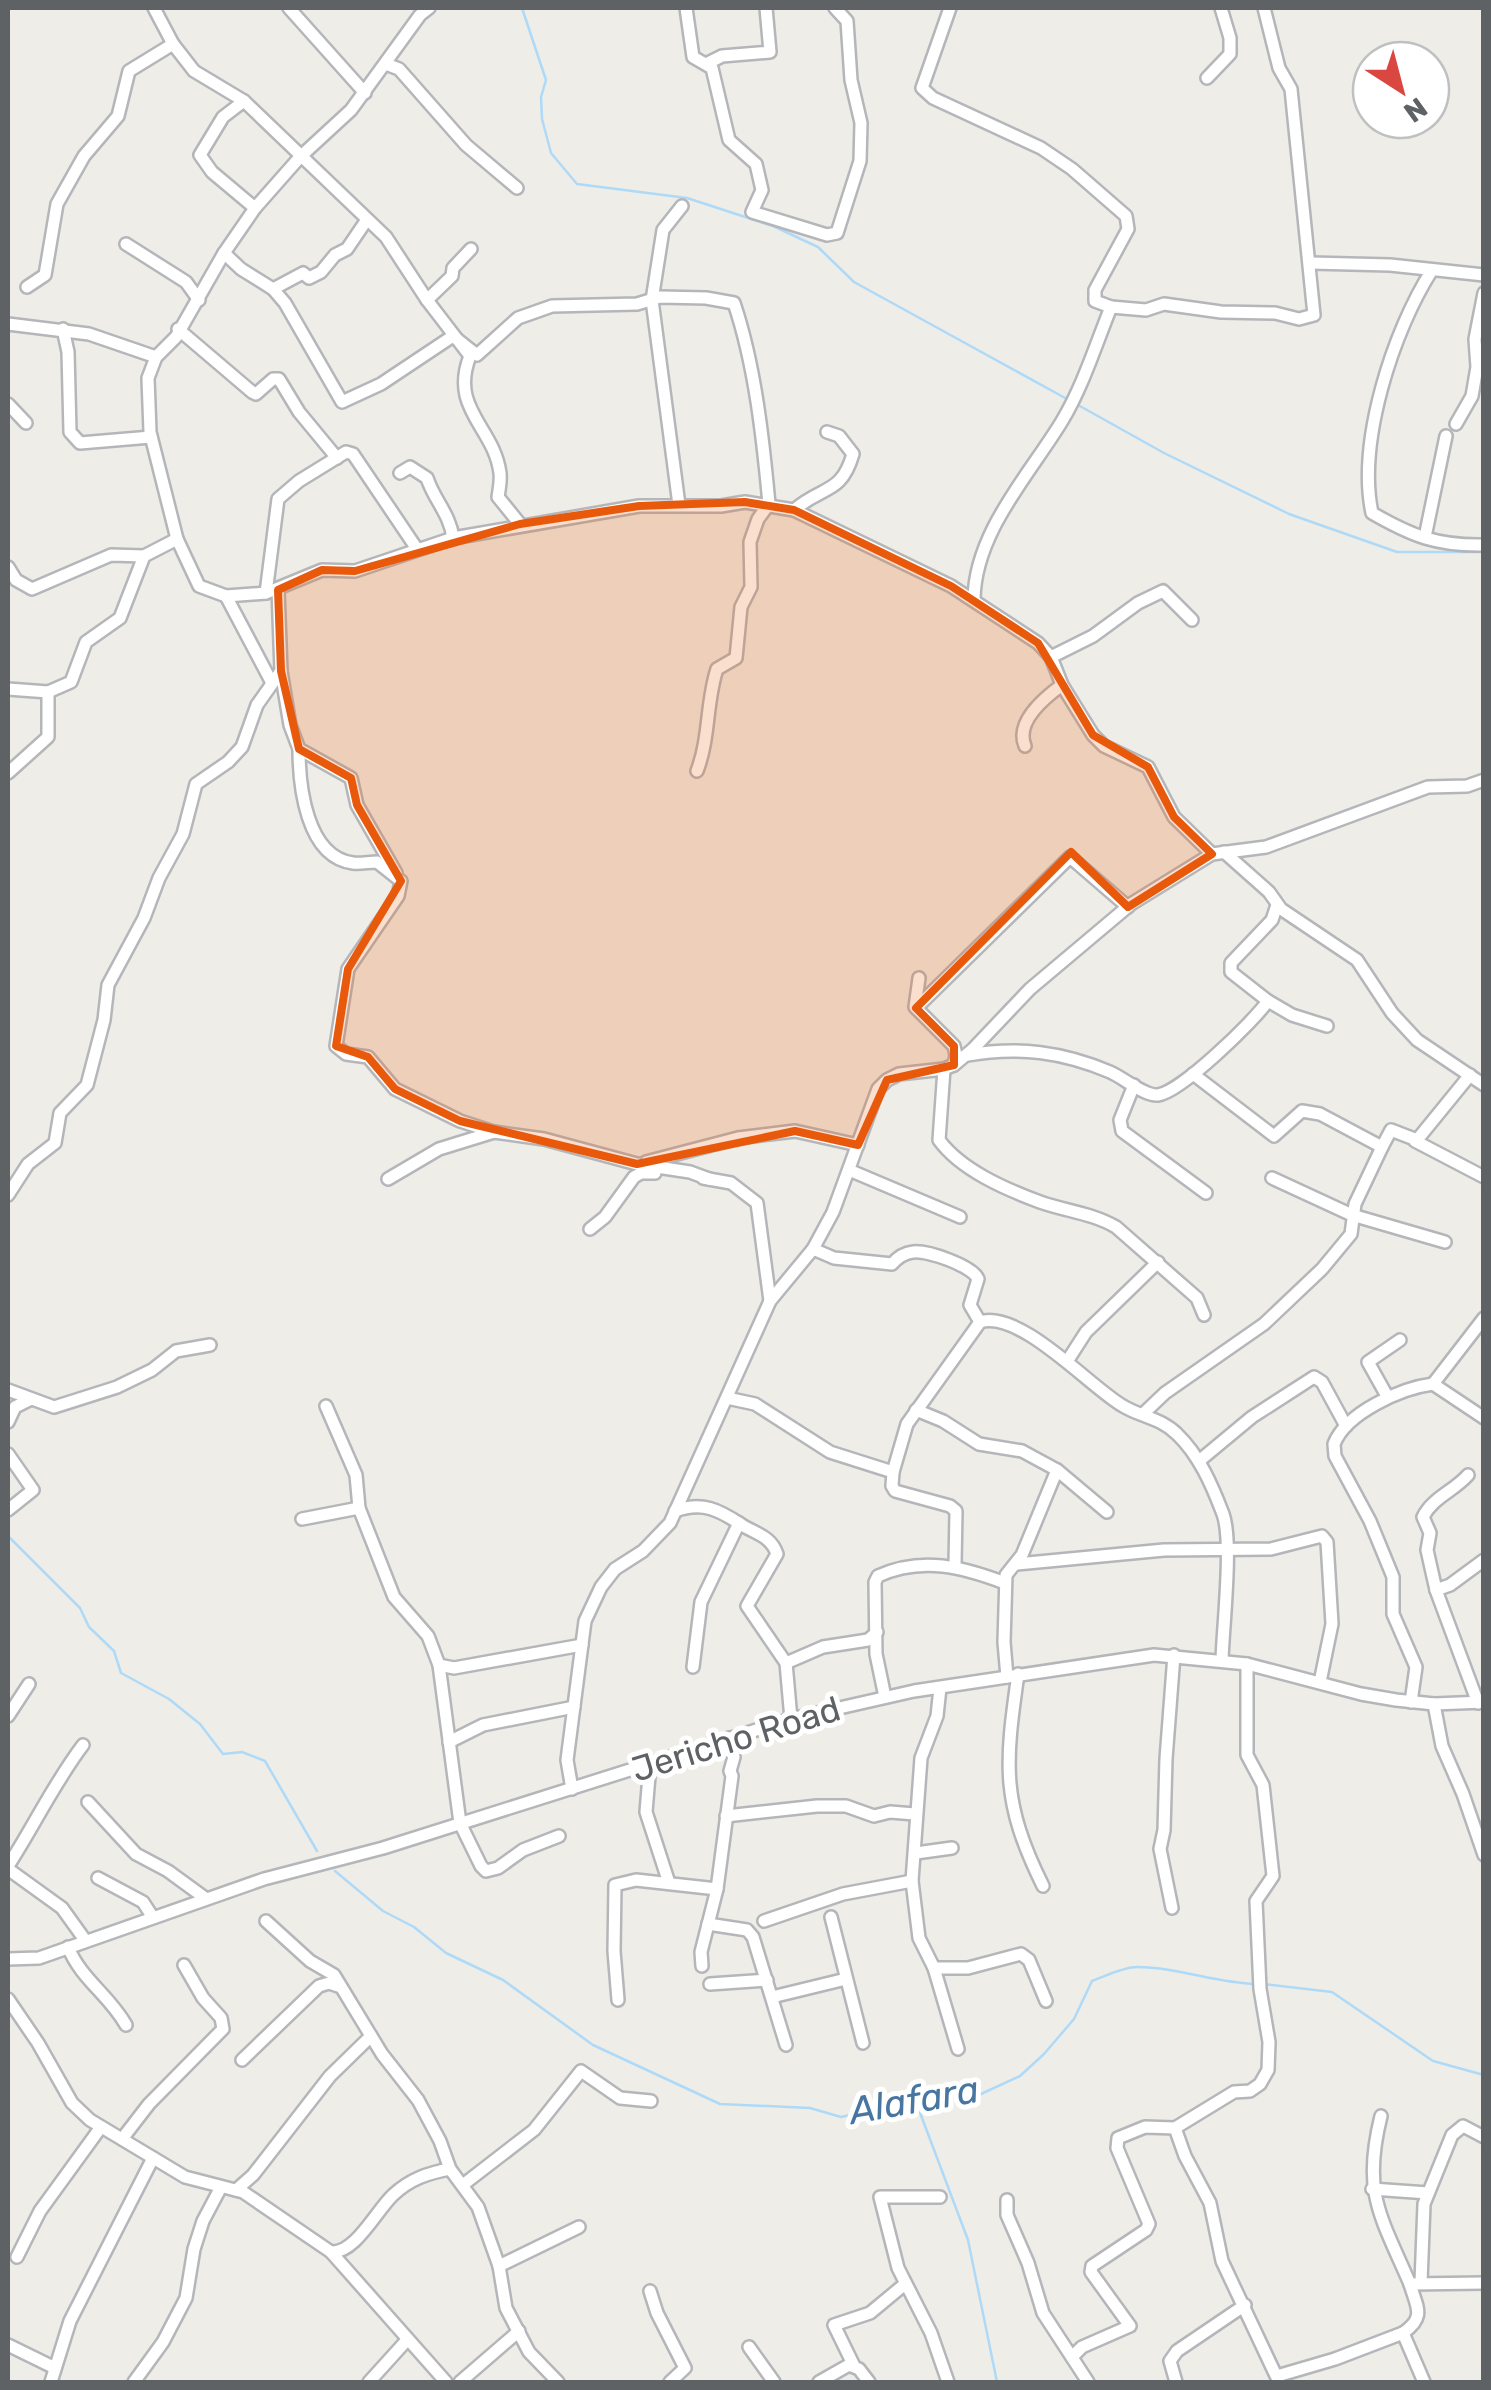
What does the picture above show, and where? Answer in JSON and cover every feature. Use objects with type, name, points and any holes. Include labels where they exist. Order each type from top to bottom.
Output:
[{"type":"street","points":[[154,8],[173,44],[194,71],[244,101],[386,237],[470,356],[462,376],[466,396],[500,474],[498,497],[520,524]]},
{"type":"street","points":[[289,8],[365,93]]},
{"type":"street","points":[[430,8],[420,15],[351,110],[300,157],[255,208],[224,253],[176,338],[156,357],[148,390],[151,436],[177,539],[199,586],[226,596],[272,592],[322,570],[355,571],[453,538],[638,506],[769,504],[794,510],[974,599],[1038,644],[1051,657],[1062,685],[1092,735],[1104,746],[1148,767],[1174,817],[1254,877],[1296,922],[1357,960],[1392,1013],[1417,1040],[1484,1085]]},
{"type":"street","points":[[686,8],[693,57],[714,72],[729,140],[756,164],[762,190],[752,212],[827,235],[837,233],[860,161],[861,123],[851,80],[847,21],[834,8]]},
{"type":"street","points":[[706,64],[722,56],[770,52],[766,8]]},
{"type":"street","points":[[950,8],[922,88],[933,98],[1041,148],[1126,216],[1128,228],[1095,290],[1095,301],[1146,310],[1164,304],[1220,312],[1275,313],[1299,320],[1314,315],[1302,224],[1302,177],[1291,89],[1279,68],[1264,8]]},
{"type":"street","points":[[1207,78],[1230,54],[1230,38],[1221,8]]},
{"type":"street","points":[[27,287],[44,275],[57,204],[84,156],[118,116],[129,71],[173,44]]},
{"type":"street","points":[[386,64],[399,69],[466,144],[517,188]]},
{"type":"street","points":[[244,101],[223,117],[206,140],[200,157],[255,208]]},
{"type":"street","points":[[679,505],[652,300],[663,230],[682,206]]},
{"type":"street","points":[[273,289],[303,274],[308,278],[321,272],[334,255],[347,249],[366,221]]},
{"type":"street","points":[[126,244],[186,282],[199,300]]},
{"type":"street","points":[[427,300],[452,276],[471,249]]},
{"type":"street","points":[[224,253],[273,289],[310,342],[316,361],[342,402],[381,384],[453,336]]},
{"type":"street","points":[[1310,263],[1390,264],[1484,275]]},
{"type":"street","points":[[1432,270],[1387,366],[1372,434],[1367,491],[1372,514],[1399,529],[1444,546],[1484,545]]},
{"type":"street","points":[[1456,424],[1479,381],[1475,339],[1484,293]]},
{"type":"street","points":[[453,336],[477,354],[525,314],[552,306],[706,298],[734,304],[761,430],[769,504],[758,519],[750,542],[752,587],[741,607],[736,658],[718,669],[712,685],[705,749],[697,771]]},
{"type":"street","points":[[974,599],[978,574],[1005,503],[1072,402],[1112,306]]},
{"type":"street","points":[[8,324],[89,334],[156,357]]},
{"type":"street","points":[[63,329],[70,432],[80,443],[151,436]]},
{"type":"street","points":[[178,330],[256,394],[279,378],[299,412],[337,458]]},
{"type":"street","points":[[8,404],[26,424]]},
{"type":"street","points":[[794,510],[807,499],[839,484],[848,469],[853,454],[840,436],[826,432]]},
{"type":"street","points":[[1425,537],[1446,436]]},
{"type":"street","points":[[400,881],[377,862],[350,863],[331,852],[315,834],[299,782],[299,749],[290,725],[281,671],[272,592],[277,502],[299,481],[346,452],[353,454],[418,549]]},
{"type":"street","points":[[400,473],[410,468],[426,478],[450,520],[453,538]]},
{"type":"street","points":[[8,567],[16,580],[32,589],[110,555],[144,556],[177,539]]},
{"type":"street","points":[[8,688],[48,692],[71,682],[86,642],[120,618],[144,556]]},
{"type":"street","points":[[1051,657],[1093,636],[1128,609],[1163,591],[1192,620]]},
{"type":"street","points":[[226,596],[272,684]]},
{"type":"street","points":[[8,1195],[28,1164],[55,1142],[60,1113],[87,1085],[104,1020],[108,986],[183,834],[196,784],[242,747],[252,716],[281,671]]},
{"type":"street","points":[[1024,746],[1021,736],[1026,722],[1048,695],[1062,685]]},
{"type":"street","points":[[8,772],[48,737],[48,692]]},
{"type":"street","points":[[299,749],[352,778],[357,805],[400,881],[398,896],[348,969],[336,1046],[346,1054],[368,1056],[390,1085],[421,1104],[494,1132],[544,1139],[737,1186],[757,1203],[770,1301]]},
{"type":"street","points":[[572,1789],[567,1760],[585,1622],[615,1569],[662,1535],[770,1301],[812,1249],[833,1212],[878,1089],[899,1074],[949,1067],[966,1056],[1030,989],[1128,907],[1218,853],[1266,847],[1428,787],[1467,786],[1484,780]]},
{"type":"street","points":[[916,1008],[1070,857],[1128,907]]},
{"type":"street","points":[[1277,904],[1272,920],[1254,936],[1230,968],[1234,976],[1254,986],[1268,1002],[1327,1026]]},
{"type":"street","points":[[916,1008],[919,978]]},
{"type":"street","points":[[966,1056],[1032,1049],[1080,1061],[1161,1095],[1193,1074],[1250,1025],[1268,1002]]},
{"type":"street","points":[[916,1008],[954,1046],[956,1055],[949,1067],[939,1140],[958,1162],[1042,1203],[1103,1219],[1197,1298],[1204,1314]]},
{"type":"street","points":[[1193,1074],[1274,1136],[1302,1111],[1320,1114],[1382,1147]]},
{"type":"street","points":[[1415,1142],[1470,1074]]},
{"type":"street","points":[[1134,1084],[1120,1120],[1122,1131],[1206,1192]]},
{"type":"street","points":[[1144,1414],[1165,1393],[1264,1324],[1296,1296],[1351,1234],[1352,1214],[1391,1130],[1484,1177]]},
{"type":"street","points":[[637,1164],[738,1138],[795,1131],[858,1145]]},
{"type":"street","points":[[388,1179],[440,1149],[494,1132]]},
{"type":"street","points":[[849,1170],[960,1217]]},
{"type":"street","points":[[590,1229],[605,1217],[637,1174],[709,1179]]},
{"type":"street","points":[[1272,1178],[1352,1214],[1444,1242]]},
{"type":"street","points":[[812,1249],[834,1258],[892,1264],[908,1252],[920,1252],[966,1266],[975,1271],[978,1279],[970,1305],[980,1322]]},
{"type":"street","points":[[1068,1360],[1086,1332],[1158,1262]]},
{"type":"street","points":[[1411,1702],[1416,1667],[1393,1614],[1394,1577],[1334,1451],[1336,1438],[1387,1396],[1432,1384],[1484,1318]]},
{"type":"street","points":[[955,1566],[956,1511],[895,1492],[892,1472],[907,1424],[980,1322],[990,1319],[1011,1326],[1068,1360],[1121,1406],[1175,1430],[1199,1462],[1225,1522],[1222,1660]]},
{"type":"street","points":[[1387,1396],[1368,1362],[1400,1340]]},
{"type":"street","points":[[8,1390],[54,1407],[117,1387],[152,1370],[176,1351],[210,1344]]},
{"type":"street","points":[[1199,1462],[1252,1417],[1314,1377],[1322,1382],[1346,1426]]},
{"type":"street","points":[[1432,1384],[1484,1418]]},
{"type":"street","points":[[728,1398],[756,1404],[830,1452],[892,1472]]},
{"type":"street","points":[[8,1422],[15,1406],[31,1400]]},
{"type":"street","points":[[326,1406],[356,1475],[360,1508],[394,1597],[428,1636],[439,1665],[460,1823],[481,1866],[486,1870],[498,1868],[524,1850],[559,1836]]},
{"type":"street","points":[[916,1410],[979,1444],[1022,1452],[1056,1470],[1106,1512]]},
{"type":"street","points":[[8,1454],[33,1490],[8,1510]]},
{"type":"street","points":[[1043,1886],[1026,1851],[1010,1801],[1012,1676],[1005,1584],[1056,1470]]},
{"type":"street","points":[[1468,1476],[1451,1493],[1428,1506],[1424,1517],[1430,1533],[1427,1550],[1436,1590],[1481,1702]]},
{"type":"street","points":[[675,1510],[699,1506],[718,1509],[759,1532],[776,1547],[778,1554],[747,1606],[786,1663],[790,1718]]},
{"type":"street","points":[[302,1519],[360,1508]]},
{"type":"street","points":[[693,1667],[701,1602],[739,1522]]},
{"type":"street","points":[[1017,1564],[1164,1550],[1271,1549],[1319,1536],[1326,1540],[1332,1624],[1320,1682]]},
{"type":"street","points":[[1436,1590],[1450,1585],[1484,1560]]},
{"type":"street","points":[[885,1697],[874,1641],[878,1576],[928,1564],[955,1566],[1005,1584]]},
{"type":"street","points":[[786,1663],[823,1648],[874,1641]]},
{"type":"street","points":[[439,1665],[454,1668],[582,1644]]},
{"type":"street","name":"Jericho Road","points":[[8,1959],[27,1960],[205,1898],[572,1789],[790,1718],[885,1697],[1137,1656],[1174,1656],[1247,1664],[1361,1694],[1411,1702],[1481,1702]]},
{"type":"street","points":[[1172,1908],[1160,1849],[1174,1656]]},
{"type":"street","points":[[1072,2357],[1082,2347],[1130,2326],[1091,2272],[1092,2266],[1150,2224],[1117,2141],[1145,2127],[1175,2128],[1234,2093],[1250,2092],[1268,2070],[1256,1900],[1273,1876],[1263,1784],[1247,1755],[1247,1664]]},
{"type":"street","points":[[8,1716],[30,1684]]},
{"type":"street","points":[[940,1688],[937,1716],[920,1758],[912,1880],[919,1938],[934,1968],[958,2050]]},
{"type":"street","points":[[1434,1704],[1442,1746],[1484,1855]]},
{"type":"street","points":[[449,1742],[482,1725],[574,1707]]},
{"type":"street","points":[[702,1966],[700,1952],[718,1888],[734,1757],[730,1738]]},
{"type":"street","points":[[83,1745],[60,1775],[8,1868],[62,1908],[85,1940]]},
{"type":"street","points":[[650,1764],[646,1812],[669,1883]]},
{"type":"street","points":[[88,1802],[136,1854],[205,1898]]},
{"type":"street","points":[[726,1816],[817,1806],[846,1806],[874,1816],[890,1812],[914,1814]]},
{"type":"street","points":[[916,1853],[952,1848]]},
{"type":"street","points":[[98,1878],[143,1902],[152,1916]]},
{"type":"street","points":[[618,2000],[614,1888],[621,1882],[636,1880],[718,1888]]},
{"type":"street","points":[[764,1921],[843,1894],[912,1880]]},
{"type":"street","points":[[830,1918],[862,2043]]},
{"type":"street","points":[[266,1921],[310,1961],[329,1970],[418,2100],[440,2140],[450,2169],[478,2207],[499,2266],[506,2308],[536,2360],[558,2382]]},
{"type":"street","points":[[708,1924],[750,1932],[786,2045]]},
{"type":"street","points":[[68,1947],[80,1970],[112,2001],[126,2024]]},
{"type":"street","points":[[934,1968],[968,1968],[1022,1954],[1033,1968],[1046,2001]]},
{"type":"street","points":[[122,2139],[149,2104],[224,2029],[221,2018],[203,1998],[184,1965]]},
{"type":"street","points":[[772,1997],[846,1979]]},
{"type":"street","points":[[710,1984],[767,1980]]},
{"type":"street","points":[[242,2060],[272,2035],[308,1995],[324,1984],[338,1986]]},
{"type":"street","points":[[8,1999],[12,2017],[38,2043],[72,2103],[101,2127],[186,2178],[236,2190],[331,2252],[446,2382]]},
{"type":"street","points":[[236,2190],[253,2175],[330,2076],[371,2036]]},
{"type":"street","points":[[464,2184],[534,2130],[581,2071],[620,2098],[651,2101]]},
{"type":"street","points":[[1382,2116],[1373,2148],[1372,2189],[1378,2212],[1416,2283]]},
{"type":"street","points":[[1175,2128],[1185,2156],[1208,2196],[1222,2262],[1278,2379],[1402,2333],[1416,2324],[1416,2283],[1428,2193],[1456,2130],[1463,2126],[1484,2137]]},
{"type":"street","points":[[17,2257],[40,2212],[101,2127]]},
{"type":"street","points":[[51,2382],[70,2321],[153,2158]]},
{"type":"street","points":[[331,2252],[348,2248],[408,2183],[450,2169]]},
{"type":"street","points":[[134,2382],[163,2342],[186,2298],[203,2220],[221,2187]]},
{"type":"street","points":[[1372,2189],[1428,2193]]},
{"type":"street","points":[[940,2196],[880,2197],[898,2268],[932,2333],[948,2382]]},
{"type":"street","points":[[1007,2200],[1007,2214],[1028,2263],[1042,2313],[1088,2382]]},
{"type":"street","points":[[499,2266],[580,2227]]},
{"type":"street","points":[[1416,2283],[1484,2283]]},
{"type":"street","points":[[869,2382],[854,2366],[834,2325],[870,2313],[905,2284]]},
{"type":"street","points":[[650,2291],[684,2368],[670,2382]]},
{"type":"street","points":[[1176,2382],[1170,2362],[1177,2350],[1245,2306]]},
{"type":"street","points":[[460,2382],[518,2330]]},
{"type":"street","points":[[1402,2333],[1424,2382]]},
{"type":"street","points":[[369,2382],[408,2340]]},
{"type":"street","points":[[8,2345],[54,2368]]},
{"type":"street","points":[[750,2346],[774,2382]]},
{"type":"street","points":[[819,2382],[843,2366],[854,2366]]},
{"type":"highlighted area","points":[[745,502],[794,510],[951,586],[1038,643],[1093,735],[1148,767],[1174,817],[1212,854],[1128,907],[1071,852],[916,1008],[954,1046],[954,1065],[887,1080],[858,1145],[795,1131],[637,1164],[460,1121],[395,1089],[368,1057],[336,1046],[348,969],[401,881],[357,805],[351,778],[299,749],[281,671],[278,590],[322,570],[355,571],[520,524],[639,506]]},
{"type":"waterway","points":[[522,8],[546,80],[541,97],[542,119],[551,153],[577,184],[687,198],[773,226],[818,247],[854,282],[1067,399]]},
{"type":"waterway","points":[[1078,405],[1164,453],[1289,514],[1397,552],[1484,552]]},
{"type":"waterway","name":"Alafara","points":[[8,1536],[80,1608],[89,1627],[114,1651],[121,1673],[169,1699],[200,1724],[223,1754],[242,1752],[265,1761],[317,1851]]},
{"type":"waterway","name":"Alafara","points":[[335,1871],[383,1911],[414,1927],[446,1953],[503,1980],[593,2045],[720,2104],[810,2108],[841,2117],[895,2105],[981,2094],[1020,2076],[1044,2054],[1074,2019],[1092,1981],[1137,1967],[1256,1984]]},
{"type":"waterway","name":"Alafara","points":[[1264,1984],[1332,1992],[1433,2061],[1484,2075]]},
{"type":"waterway","points":[[916,2102],[968,2240],[997,2382]]}]
